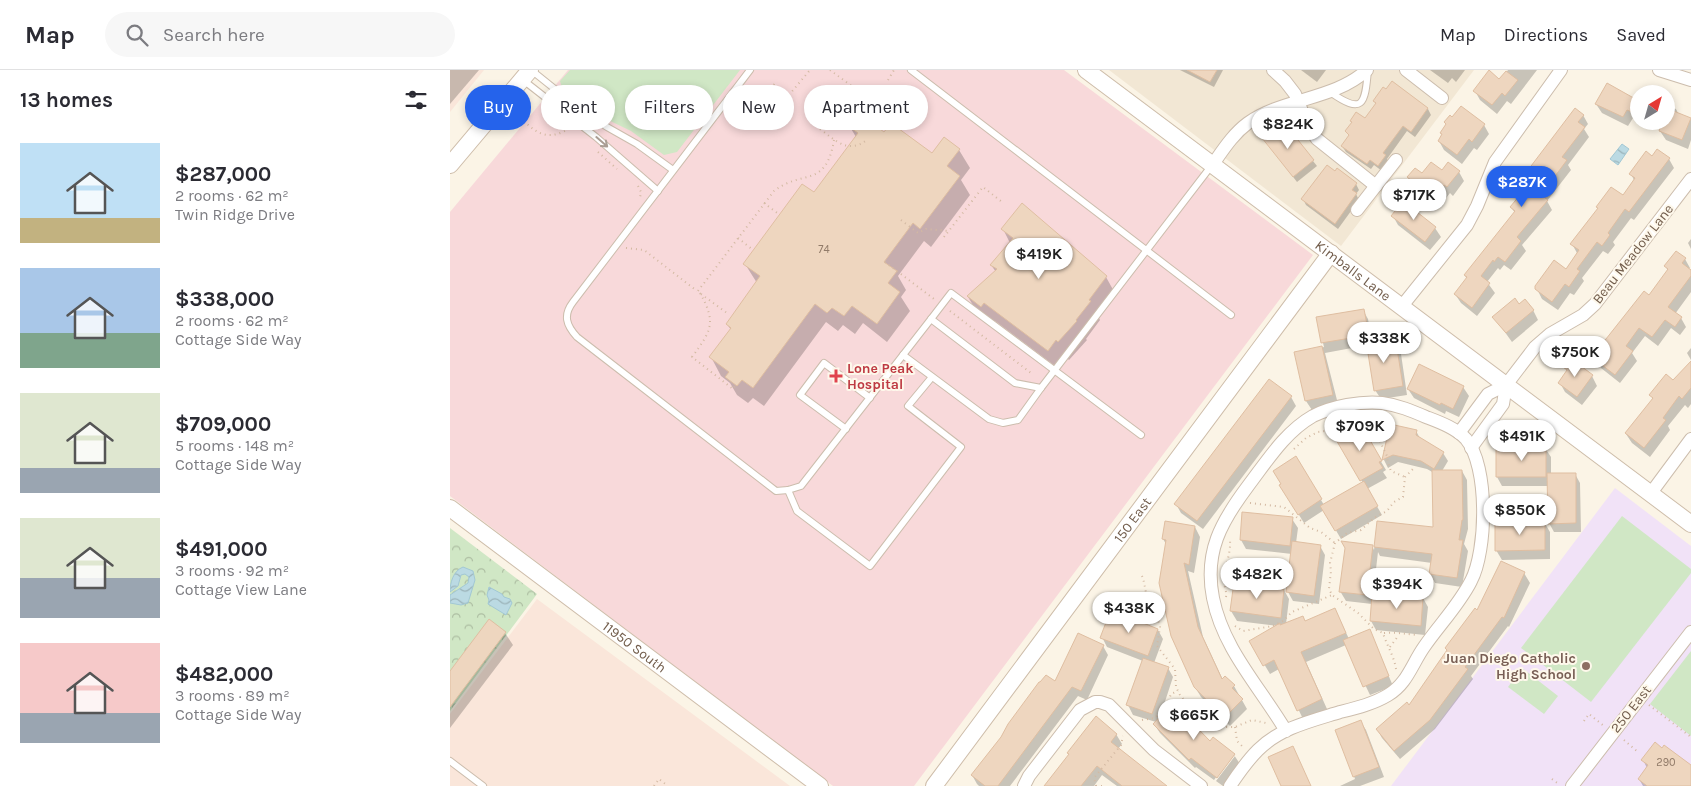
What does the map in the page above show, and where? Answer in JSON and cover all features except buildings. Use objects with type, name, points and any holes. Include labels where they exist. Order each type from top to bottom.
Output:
[{"type":"street","name":"Kimballs Lane","points":[[1086,70],[1691,524]]},
{"type":"street","points":[[1273,70],[1285,81],[1299,102],[1308,126],[1317,139],[1376,186]]},
{"type":"street","points":[[1213,164],[1235,134],[1246,124],[1265,114],[1348,84],[1368,70]]},
{"type":"street","points":[[1406,70],[1442,98]]},
{"type":"street","points":[[1402,306],[1467,225],[1496,162],[1561,70]]},
{"type":"street","points":[[1659,70],[1691,80]]},
{"type":"street","points":[[450,165],[528,73]]},
{"type":"street","points":[[1357,210],[1396,160]]},
{"type":"street","name":"Beau Meadow Lane","points":[[1506,385],[1535,347],[1550,334],[1583,315],[1595,304],[1691,179]]},
{"type":"street","name":"150 East","points":[[934,786],[1331,253]]},
{"type":"street","points":[[1466,440],[1488,394],[1506,385]]},
{"type":"street","points":[[1466,440],[1503,404],[1506,385]]},
{"type":"street","points":[[1230,786],[1258,750],[1276,736],[1310,721],[1372,703],[1396,689],[1409,675],[1423,649],[1467,590],[1479,561],[1482,540],[1482,485],[1479,472],[1466,440],[1434,420],[1403,408],[1383,403],[1346,406],[1320,413],[1300,425],[1282,442],[1227,514],[1217,535],[1211,559],[1211,584],[1220,625],[1235,655],[1286,731]]},
{"type":"street","points":[[1651,493],[1691,439]]},
{"type":"street","name":"11950 South","points":[[450,508],[820,786]]},
{"type":"street","name":"250 East","points":[[1572,786],[1691,632]]},
{"type":"street","points":[[1024,786],[1074,717],[1085,706],[1095,702],[1105,703],[1112,708],[1154,750],[1201,786]]},
{"type":"lane","points":[[750,70],[570,307],[567,312],[567,324],[576,337],[776,490],[788,490],[801,486],[951,293],[1141,435]]},
{"type":"lane","points":[[911,70],[1231,315]]},
{"type":"lane","points":[[1329,91],[1349,104],[1358,104],[1366,96],[1368,70]]},
{"type":"lane","points":[[528,73],[674,170]]},
{"type":"lane","points":[[528,73],[596,137],[658,191]]},
{"type":"lane","points":[[903,355],[989,419],[1003,423],[1018,420],[1213,164]]},
{"type":"lane","points":[[931,319],[1016,383],[1041,388]]},
{"type":"lane","points":[[846,429],[800,395],[824,363],[870,398]]},
{"type":"lane","points":[[788,490],[797,511],[870,566],[961,446],[908,406],[932,377]]},
{"type":"lane","points":[[450,761],[483,786]]},
{"type":"path","points":[[794,89],[810,70]]},
{"type":"path","points":[[830,70],[850,85]]},
{"type":"path","points":[[888,80],[894,70]]},
{"type":"path","points":[[531,128],[540,134],[558,135],[566,130]]},
{"type":"path","points":[[821,130],[834,140],[848,146],[856,146],[867,140]]},
{"type":"path","points":[[699,292],[774,191],[781,185],[812,177],[823,168],[828,161],[834,140]]},
{"type":"path","points":[[594,147],[602,158],[623,173]]},
{"type":"path","points":[[636,184],[641,192],[640,199]]},
{"type":"path","points":[[944,237],[983,187],[1002,202]]},
{"type":"path","points":[[764,203],[780,214]]},
{"type":"path","points":[[902,220],[918,233],[926,229],[949,230]]},
{"type":"path","points":[[738,238],[753,250]]},
{"type":"path","points":[[624,247],[644,250],[727,313]]},
{"type":"path","points":[[886,262],[1031,373]]},
{"type":"path","points":[[699,292],[710,315],[710,325],[707,335],[692,357],[733,388],[735,386]]},
{"type":"path","points":[[1365,414],[1375,420],[1378,437],[1392,471],[1405,477]]},
{"type":"path","points":[[1293,450],[1306,438],[1318,432],[1326,431],[1331,425],[1344,423],[1354,415]]},
{"type":"path","points":[[1413,469],[1405,477],[1403,497],[1394,502],[1388,511],[1374,518],[1361,530],[1347,533],[1335,544],[1330,563],[1329,589],[1332,595],[1358,613],[1374,629],[1384,633],[1400,635],[1407,633],[1418,636],[1422,634]]},
{"type":"path","points":[[1243,506],[1251,502],[1284,507],[1310,528],[1322,532],[1335,544]]},
{"type":"path","points":[[1225,601],[1227,590],[1224,581],[1231,548],[1230,539]]},
{"type":"path","points":[[1142,576],[1146,585],[1145,592],[1152,616],[1158,620],[1160,627],[1157,646],[1174,670],[1176,687],[1185,701],[1198,708],[1211,724],[1217,727],[1235,727],[1252,720],[1266,723]]},
{"type":"path","points":[[1233,625],[1243,631],[1273,626],[1283,621],[1292,612],[1332,595]]},
{"type":"path","points":[[1384,633],[1391,655],[1395,660],[1396,676]]},
{"type":"path","points":[[1390,647],[1400,635]]},
{"type":"path","points":[[1647,704],[1691,737]]},
{"type":"path","points":[[1235,727],[1237,741],[1245,750]]},
{"type":"path","points":[[654,786],[659,779],[668,786]]},
{"type":"path","points":[[1552,779],[1560,786]]},
{"type":"path","points":[[1096,786],[1102,786]]},
{"type":"shaded area","points":[[450,70],[484,70],[472,85],[465,85],[465,93],[450,112]]},
{"type":"shaded area","name":"Lone Peak Hospital","points":[[568,70],[1064,70],[1313,255],[914,786],[833,786],[450,496],[450,212],[518,130],[531,130],[531,115],[541,102],[541,130],[615,130],[615,85],[556,85]]},
{"type":"shaded area","points":[[1109,70],[1474,70],[1341,246]]},
{"type":"shaded area","name":"Juan Diego Catholic High School","points":[[1615,488],[1691,546],[1691,786],[1391,786]]},
{"type":"shaded area","points":[[537,599],[790,786],[450,786],[450,714]]},
{"type":"green space","points":[[570,70],[740,70],[728,85],[723,85],[723,92],[713,105],[713,85],[625,85],[625,128],[615,123],[615,85],[561,85],[560,81]]},
{"type":"green space","points":[[629,130],[694,130],[677,152],[664,155]]},
{"type":"green space","points":[[1622,516],[1691,569],[1691,573],[1591,702],[1521,648]]},
{"type":"green space","points":[[450,528],[537,594],[450,711]]},
{"type":"green space","points":[[1691,651],[1691,736],[1650,704]]},
{"type":"green space","points":[[1522,668],[1558,696],[1544,714],[1508,687]]},
{"type":"water","points":[[1622,144],[1629,149],[1618,165],[1610,159]]},
{"type":"water","points":[[463,567],[473,571],[475,580],[468,603],[461,605],[450,603],[450,595],[468,583],[469,577],[465,574],[461,575],[458,586],[450,592],[453,578],[457,571]]},
{"type":"water","points":[[489,587],[510,599],[512,603],[506,615],[488,604],[487,595]]},
{"type":"place","name":"Lone Peak Hospital","points":[[836,376]]},
{"type":"place","name":"Juan Diego Catholic High School","points":[[1586,666]]}]
